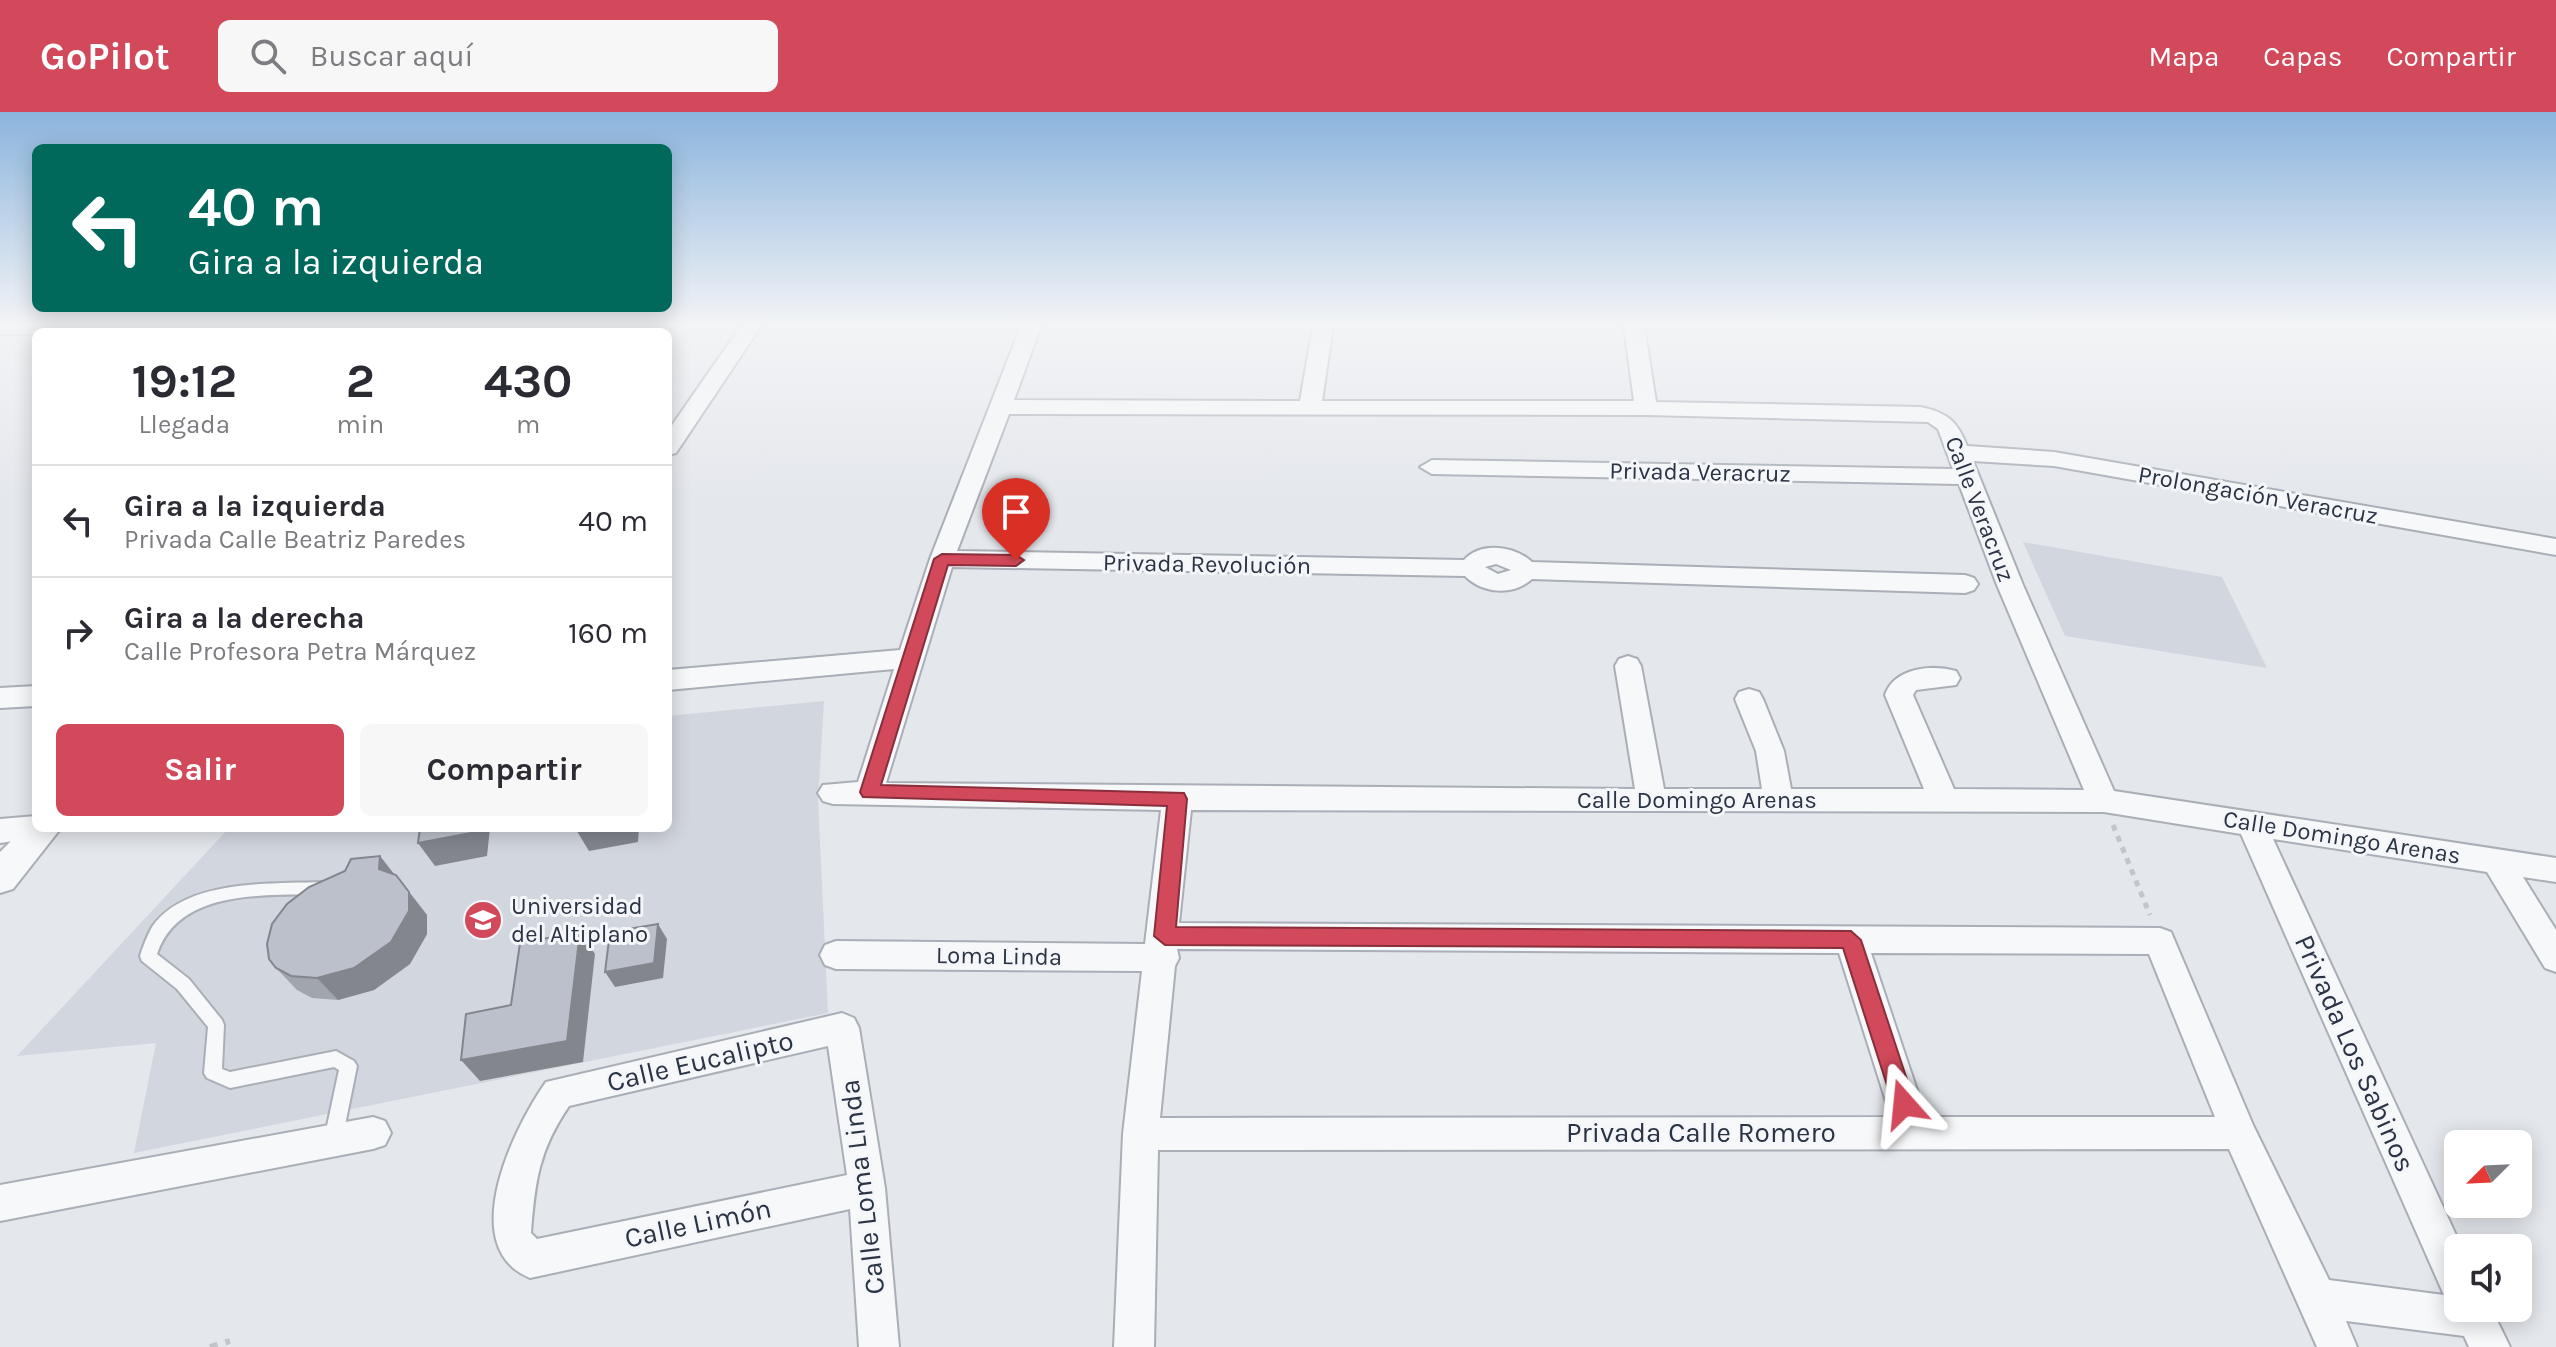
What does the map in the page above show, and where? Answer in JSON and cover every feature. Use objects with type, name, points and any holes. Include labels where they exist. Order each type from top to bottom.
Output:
[{"type":"street","points":[[672,442],[712,384]]},
{"type":"street","points":[[869,792],[942,559],[1010,384]]},
{"type":"street","points":[[1310,406],[1314,384]]},
{"type":"street","points":[[1642,384],[1646,408]]},
{"type":"street","name":"Calle Veracruz","points":[[1002,407],[1646,408],[1921,414],[1948,426],[2010,585],[2104,801]]},
{"type":"street","name":"Prolongación Veracruz","points":[[1964,465],[2054,459],[2556,547]]},
{"type":"street","name":"Privada Veracruz","points":[[1432,467],[1964,465]]},
{"type":"street","name":"Privada Revolución","points":[[942,559],[1472,568],[1485,580],[1497,583],[1510,582],[1525,570],[1965,584]]},
{"type":"street","points":[[672,680],[913,658]]},
{"type":"street","points":[[1628,666],[1651,800]]},
{"type":"street","points":[[1944,801],[1899,695],[1902,686],[1911,681],[1946,678]]},
{"type":"street","points":[[0,698],[32,696]]},
{"type":"street","points":[[1749,699],[1770,751],[1778,801]]},
{"type":"street","name":"Calle Domingo Arenas","points":[[833,793],[1177,799],[2104,801],[2556,870]]},
{"type":"street","points":[[1134,1347],[1141,1134],[1164,947],[1177,799]]},
{"type":"street","name":"Privada Los Sabinos","points":[[2251,823],[2444,1251]]},
{"type":"street","points":[[0,831],[32,828]]},
{"type":"street","points":[[0,878],[40,832]]},
{"type":"street","points":[[2496,860],[2556,958]]},
{"type":"street","points":[[1851,940],[1913,1132]]},
{"type":"street","name":"Loma Linda","points":[[836,955],[1164,947],[1851,940],[2160,941]]},
{"type":"street","points":[[2160,941],[2239,1133],[2318,1298],[2337,1347]]},
{"type":"street","name":"Calle Eucalipto","points":[[530,1259],[512,1239],[519,1165],[532,1129],[558,1093],[842,1028]]},
{"type":"street","name":"Calle Loma Linda","points":[[842,1028],[867,1188],[879,1347]]},
{"type":"street","points":[[0,1203],[373,1133]]},
{"type":"street","name":"Privada Calle Romero","points":[[1141,1134],[2239,1133]]},
{"type":"street","name":"Calle Limón","points":[[530,1259],[867,1188]]},
{"type":"street","points":[[2318,1298],[2478,1324]]},
{"type":"lane","points":[[333,1140],[348,1066],[336,1059],[230,1080],[213,1073],[216,1025],[183,984],[148,956],[159,929],[178,912],[219,895],[334,887]]},
{"type":"path","points":[[2104,801],[2160,941]]},
{"type":"path","points":[[210,1347],[230,1341]]},
{"type":"shaded area","points":[[2023,542],[2222,577],[2267,668],[2065,636]]},
{"type":"shaded area","name":"Universidad del Altiplano","points":[[824,701],[818,800],[828,1013],[134,1153],[156,1043],[17,1056],[225,832],[672,832],[672,716]]},
{"type":"building","points":[[419,832],[471,832],[471,833],[418,843]]},
{"type":"building","points":[[380,856],[379,869],[396,875],[409,892],[409,911],[391,942],[354,968],[317,978],[291,976],[276,968],[269,959],[267,944],[272,924],[287,904],[309,887],[345,871],[351,859]]},
{"type":"building","points":[[658,924],[654,963],[605,972],[610,932]]},
{"type":"building","points":[[580,932],[567,1041],[461,1060],[466,1014],[511,1005],[520,943]]},
{"type":"place","name":"Universidad del Altiplano","points":[[483,920]]},
{"type":"route","points":[[1016,560],[942,559],[869,792],[1177,799],[1165,936],[1851,940],[1904,1104]]}]
